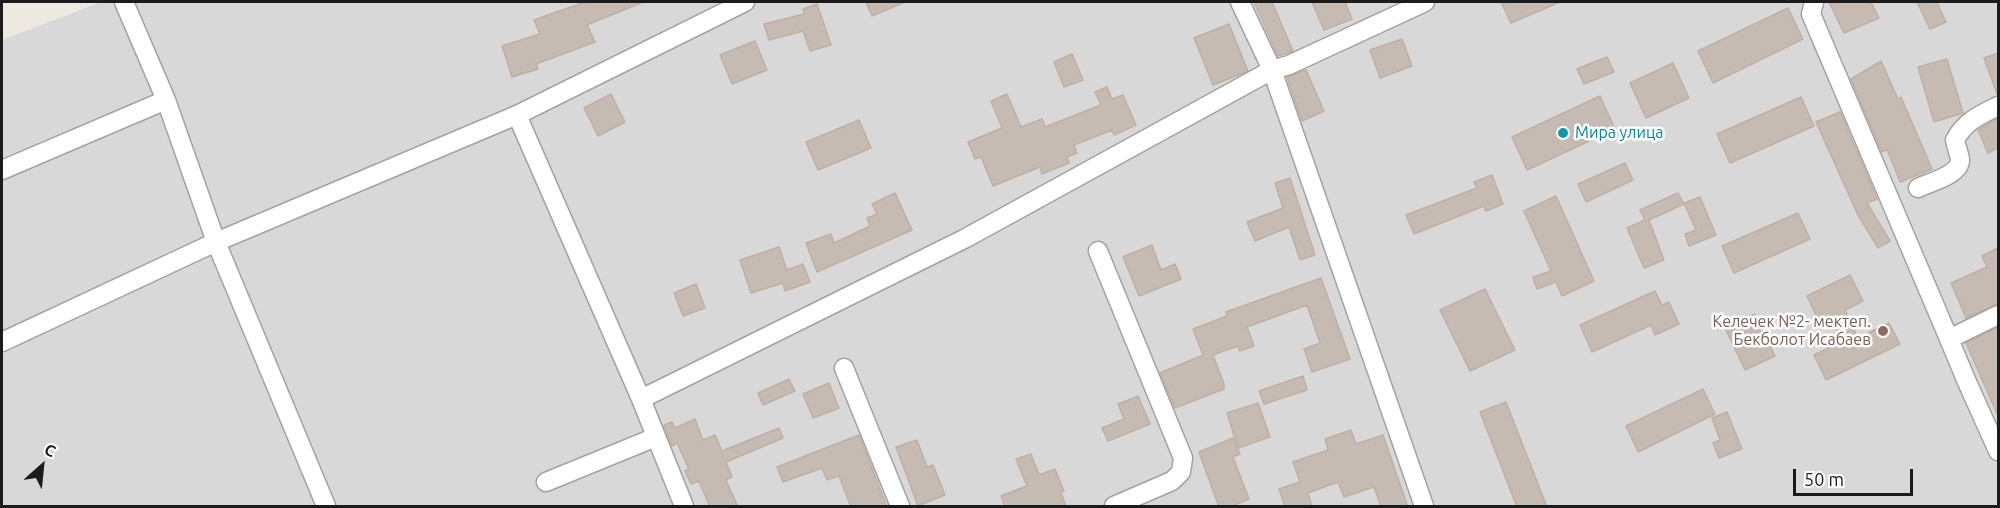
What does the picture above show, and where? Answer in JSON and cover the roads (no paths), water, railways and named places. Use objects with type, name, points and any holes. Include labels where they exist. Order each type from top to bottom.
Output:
[{"type":"street","points":[[124,2],[166,100],[216,242],[326,507]]},
{"type":"street","points":[[2,342],[216,242],[517,115],[745,2]]},
{"type":"street","points":[[1240,2],[1272,70],[1425,507]]},
{"type":"street","points":[[640,399],[966,238],[1272,70],[1289,65],[1425,2]]},
{"type":"street","points":[[1814,2],[1811,14],[1966,382],[1998,451]]},
{"type":"street","points":[[2,170],[166,100]]},
{"type":"street","points":[[1918,188],[1959,167],[1960,159],[1955,140],[1960,129],[1970,120],[1998,106]]},
{"type":"street","points":[[517,115],[640,399],[684,507]]},
{"type":"street","points":[[1098,251],[1183,458],[1181,472],[1172,481],[1114,507]]},
{"type":"street","points":[[1949,339],[1998,315]]},
{"type":"street","points":[[844,368],[900,507]]},
{"type":"street","points":[[546,482],[656,437]]},
{"type":"place","name":"Мира улица","points":[[1563,133]]},
{"type":"place","name":"Келечек №2- мектеп. Бекболот Исабаев","points":[[1883,331]]}]
